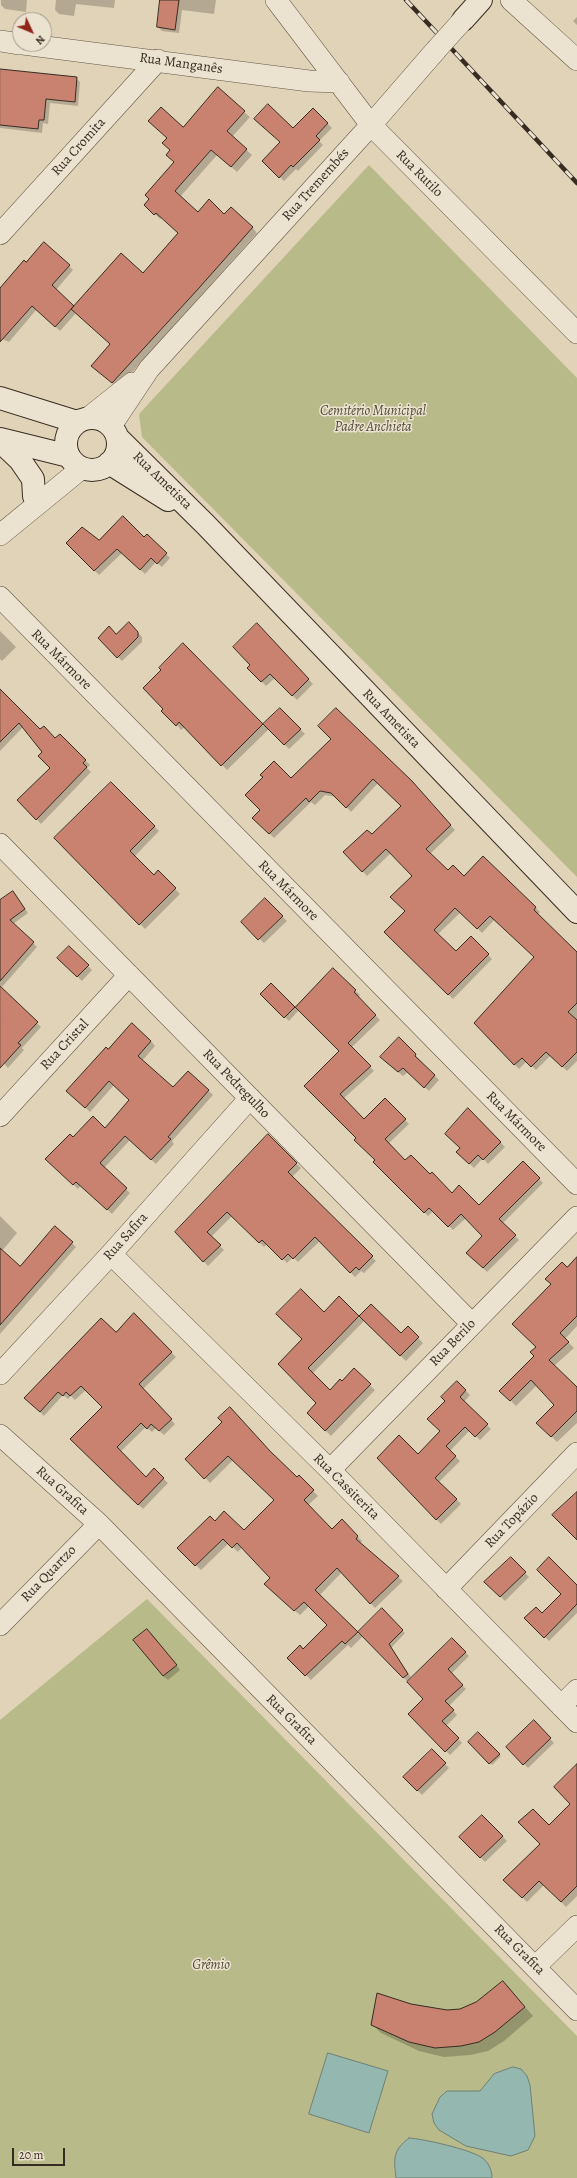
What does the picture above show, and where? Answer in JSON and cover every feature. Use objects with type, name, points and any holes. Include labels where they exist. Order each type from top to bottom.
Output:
[{"type":"street","name":"Rua Rutilo","points":[[276,0],[371,125],[577,333]]},
{"type":"street","name":"Rua Tremembés","points":[[83,420],[149,369],[371,125],[481,0]]},
{"type":"street","points":[[512,0],[577,60]]},
{"type":"street","name":"Rua Manganês","points":[[0,41],[12,43]]},
{"type":"street","name":"Rua Manganês","points":[[52,48],[158,60],[309,81],[339,82]]},
{"type":"street","name":"Rua Cromita","points":[[0,234],[8,216],[158,60]]},
{"type":"street","name":"Rua Tremembés","points":[[114,431],[149,369]]},
{"type":"street","points":[[0,398],[83,420],[100,419],[114,431],[117,451],[109,463],[96,469],[74,460],[0,440]]},
{"type":"street","points":[[74,460],[66,443],[68,435],[83,420]]},
{"type":"street","name":"Rua Ametista","points":[[114,431],[577,912]]},
{"type":"street","points":[[0,440],[20,460],[33,479],[34,496]]},
{"type":"street","points":[[0,531],[34,496],[74,460]]},
{"type":"street","points":[[0,535],[74,460]]},
{"type":"street","name":"Rua Ametista","points":[[109,463],[206,525]]},
{"type":"street","name":"Rua Mármore","points":[[0,597],[577,1184]]},
{"type":"street","name":"Rua Pedregulho","points":[[0,844],[472,1324]]},
{"type":"street","name":"Rua Cristal","points":[[0,1116],[129,975]]},
{"type":"street","name":"Rua Safira","points":[[0,1374],[111,1254],[250,1098]]},
{"type":"street","name":"Rua Berilo","points":[[330,1470],[577,1217]]},
{"type":"street","name":"Rua Cassiterita","points":[[111,1254],[330,1470],[577,1722]]},
{"type":"street","name":"Rua Grafita","points":[[0,1435],[98,1524],[577,2010]]},
{"type":"street","name":"Rua Topázio","points":[[446,1589],[577,1453]]},
{"type":"street","name":"Rua Quartzo","points":[[0,1625],[98,1524]]},
{"type":"street","points":[[561,1706],[577,1690]]},
{"type":"street","points":[[535,1967],[577,1926]]},
{"type":"green space","name":"Cemitério Municipal Padre Anchieta","points":[[369,165],[577,378],[577,877],[142,437],[139,414]]},
{"type":"green space","name":"Grêmio","points":[[147,1599],[577,2036],[577,2178],[0,2178],[0,1720]]},
{"type":"water","points":[[328,2053],[388,2071],[369,2133],[309,2114]]},
{"type":"water","points":[[513,2067],[521,2069],[527,2076],[530,2085],[535,2136],[528,2150],[511,2156],[466,2146],[439,2130],[434,2123],[432,2114],[440,2097],[447,2091],[480,2091],[494,2074]]},
{"type":"water","points":[[409,2138],[446,2145],[475,2154],[488,2163],[492,2178],[396,2178],[395,2156],[403,2143]]},
{"type":"building","points":[[160,0],[179,0],[175,30],[157,27]]},
{"type":"building","points":[[0,69],[77,77],[75,102],[46,99],[44,120],[39,120],[38,129],[0,125]]},
{"type":"building","points":[[218,87],[245,111],[227,131],[247,149],[231,167],[211,150],[175,191],[198,212],[209,199],[224,214],[231,207],[253,227],[112,383],[91,366],[110,344],[71,309],[121,253],[143,273],[178,233],[156,213],[154,215],[144,205],[149,199],[145,195],[174,162],[166,155],[170,150],[162,143],[167,138],[148,121],[161,107],[183,127]]},
{"type":"building","points":[[268,104],[293,128],[313,108],[328,123],[316,136],[320,140],[293,167],[291,165],[279,178],[262,161],[280,142],[254,119]]},
{"type":"building","points":[[44,242],[70,265],[52,285],[74,306],[55,327],[32,306],[0,342],[0,288],[24,260],[26,262]]},
{"type":"building","points":[[123,516],[144,537],[147,534],[167,553],[157,564],[151,558],[140,570],[117,549],[94,571],[66,543],[82,527],[99,540]]},
{"type":"building","points":[[129,622],[138,632],[138,637],[117,658],[98,638],[109,626],[116,634]]},
{"type":"building","points":[[257,623],[309,679],[292,696],[270,674],[261,682],[247,668],[250,665],[233,647]]},
{"type":"building","points":[[183,643],[263,724],[221,766],[179,722],[176,726],[161,711],[163,709],[143,688],[161,670],[159,668]]},
{"type":"building","points":[[0,689],[40,729],[44,726],[55,738],[60,734],[86,760],[83,763],[87,767],[36,820],[17,800],[50,768],[38,756],[42,752],[19,723],[0,742]]},
{"type":"building","points":[[280,708],[301,729],[284,745],[263,724]]},
{"type":"building","points":[[336,708],[412,781],[451,825],[426,849],[448,870],[453,865],[464,876],[483,856],[536,907],[534,910],[577,952],[577,1003],[568,1012],[577,1020],[577,1052],[562,1067],[546,1052],[531,1067],[522,1058],[514,1065],[474,1023],[534,957],[490,916],[477,929],[455,908],[434,930],[456,951],[471,936],[489,954],[448,995],[384,932],[405,911],[390,897],[412,876],[386,849],[362,872],[343,852],[367,830],[372,834],[401,806],[373,779],[346,808],[331,793],[320,791],[309,802],[306,798],[269,834],[252,818],[260,810],[245,795],[263,777],[260,775],[274,761],[291,778],[331,739],[318,726]]},
{"type":"building","points":[[111,782],[155,826],[130,851],[154,875],[158,870],[176,888],[139,925],[54,838]]},
{"type":"building","points":[[13,891],[25,909],[10,920],[34,942],[0,981],[0,900]]},
{"type":"building","points":[[265,898],[283,916],[258,940],[241,922]]},
{"type":"building","points":[[69,946],[89,965],[77,977],[57,958]]},
{"type":"building","points":[[333,968],[356,990],[354,992],[376,1015],[348,1043],[371,1066],[340,1094],[364,1119],[385,1098],[406,1119],[385,1139],[405,1160],[411,1155],[430,1174],[432,1172],[452,1193],[459,1185],[479,1205],[523,1161],[540,1178],[499,1219],[516,1235],[483,1268],[466,1253],[482,1236],[461,1214],[448,1227],[429,1208],[424,1213],[373,1162],[375,1160],[354,1140],[356,1138],[304,1086],[339,1051],[295,1007]]},
{"type":"building","points":[[271,983],[295,1007],[284,1018],[260,994]]},
{"type":"building","points":[[0,986],[38,1022],[18,1043],[21,1045],[0,1068]]},
{"type":"building","points":[[132,1023],[151,1041],[138,1056],[173,1087],[188,1071],[209,1090],[168,1137],[171,1139],[151,1160],[125,1136],[100,1163],[127,1188],[107,1210],[76,1182],[73,1185],[45,1159],[70,1134],[73,1137],[93,1116],[105,1128],[129,1100],[109,1081],[85,1108],[66,1091],[106,1047],[108,1049]]},
{"type":"building","points":[[399,1037],[416,1054],[415,1056],[435,1075],[424,1088],[403,1068],[398,1072],[380,1057]]},
{"type":"building","points":[[468,1108],[501,1142],[483,1160],[478,1155],[469,1164],[456,1152],[460,1148],[445,1134]]},
{"type":"building","points":[[268,1134],[297,1163],[288,1172],[373,1256],[359,1270],[356,1267],[350,1273],[315,1237],[293,1259],[288,1254],[282,1260],[262,1240],[259,1243],[227,1212],[207,1232],[221,1245],[203,1262],[175,1232]]},
{"type":"building","points":[[55,1226],[73,1242],[0,1325],[0,1248],[20,1266]]},
{"type":"building","points":[[577,1257],[577,1316],[560,1333],[569,1342],[549,1360],[577,1387],[577,1411],[551,1437],[536,1423],[554,1405],[531,1380],[510,1401],[499,1391],[534,1356],[530,1352],[536,1347],[512,1324],[551,1284],[545,1279],[562,1262],[567,1267]]},
{"type":"building","points":[[301,1289],[324,1312],[339,1296],[359,1316],[308,1368],[330,1390],[340,1379],[342,1381],[354,1368],[371,1384],[325,1431],[307,1413],[316,1403],[278,1364],[302,1339],[276,1314]]},
{"type":"building","points":[[371,1304],[401,1333],[408,1326],[419,1337],[400,1356],[359,1316]]},
{"type":"building","points":[[134,1313],[172,1352],[139,1384],[172,1419],[159,1431],[151,1424],[147,1429],[141,1423],[117,1447],[146,1477],[154,1468],[164,1478],[138,1505],[70,1439],[102,1407],[81,1386],[70,1396],[66,1392],[63,1396],[58,1392],[40,1412],[24,1398],[101,1318],[116,1332]]},
{"type":"building","points":[[457,1381],[466,1390],[460,1397],[488,1424],[475,1437],[465,1427],[446,1446],[456,1456],[435,1478],[457,1499],[436,1520],[377,1458],[399,1435],[418,1454],[440,1431],[427,1419],[445,1401],[441,1397]]},
{"type":"building","points":[[230,1407],[270,1451],[297,1477],[299,1475],[314,1490],[304,1500],[332,1529],[342,1519],[358,1536],[356,1539],[399,1576],[370,1604],[337,1568],[315,1590],[358,1632],[345,1644],[342,1641],[305,1676],[287,1658],[300,1645],[303,1649],[327,1625],[304,1602],[294,1611],[264,1584],[270,1578],[237,1543],[232,1548],[223,1539],[195,1566],[177,1548],[210,1516],[215,1521],[224,1511],[244,1530],[274,1500],[228,1456],[204,1479],[185,1459],[222,1422],[218,1418]]},
{"type":"building","points":[[577,1492],[577,1540],[552,1515]]},
{"type":"building","points":[[511,1557],[526,1572],[500,1597],[484,1582]]},
{"type":"building","points":[[549,1557],[577,1585],[577,1604],[544,1638],[524,1618],[536,1607],[542,1613],[561,1594],[537,1570]]},
{"type":"building","points":[[382,1608],[403,1630],[389,1644],[408,1674],[403,1678],[358,1632]]},
{"type":"building","points":[[147,1629],[177,1665],[163,1676],[133,1640]]},
{"type":"building","points":[[452,1638],[466,1652],[448,1669],[463,1685],[445,1701],[454,1710],[442,1721],[459,1738],[445,1752],[408,1714],[423,1699],[407,1682]]},
{"type":"building","points":[[534,1720],[551,1738],[523,1765],[506,1747]]},
{"type":"building","points":[[478,1732],[500,1754],[489,1764],[468,1742]]},
{"type":"building","points":[[432,1749],[446,1763],[417,1791],[403,1777]]},
{"type":"building","points":[[577,1764],[577,1886],[561,1902],[539,1881],[522,1898],[503,1880],[540,1844],[518,1822],[533,1809],[549,1825],[570,1804],[554,1787]]},
{"type":"building","points":[[482,1815],[503,1836],[480,1858],[459,1837]]},
{"type":"building","points":[[503,1981],[525,2007],[495,2032],[479,2042],[461,2046],[435,2048],[409,2042],[371,2025],[377,1993],[411,2004],[447,2010],[460,2009],[476,2002]]},
{"type":"railway","points":[[406,0],[577,183]]}]
